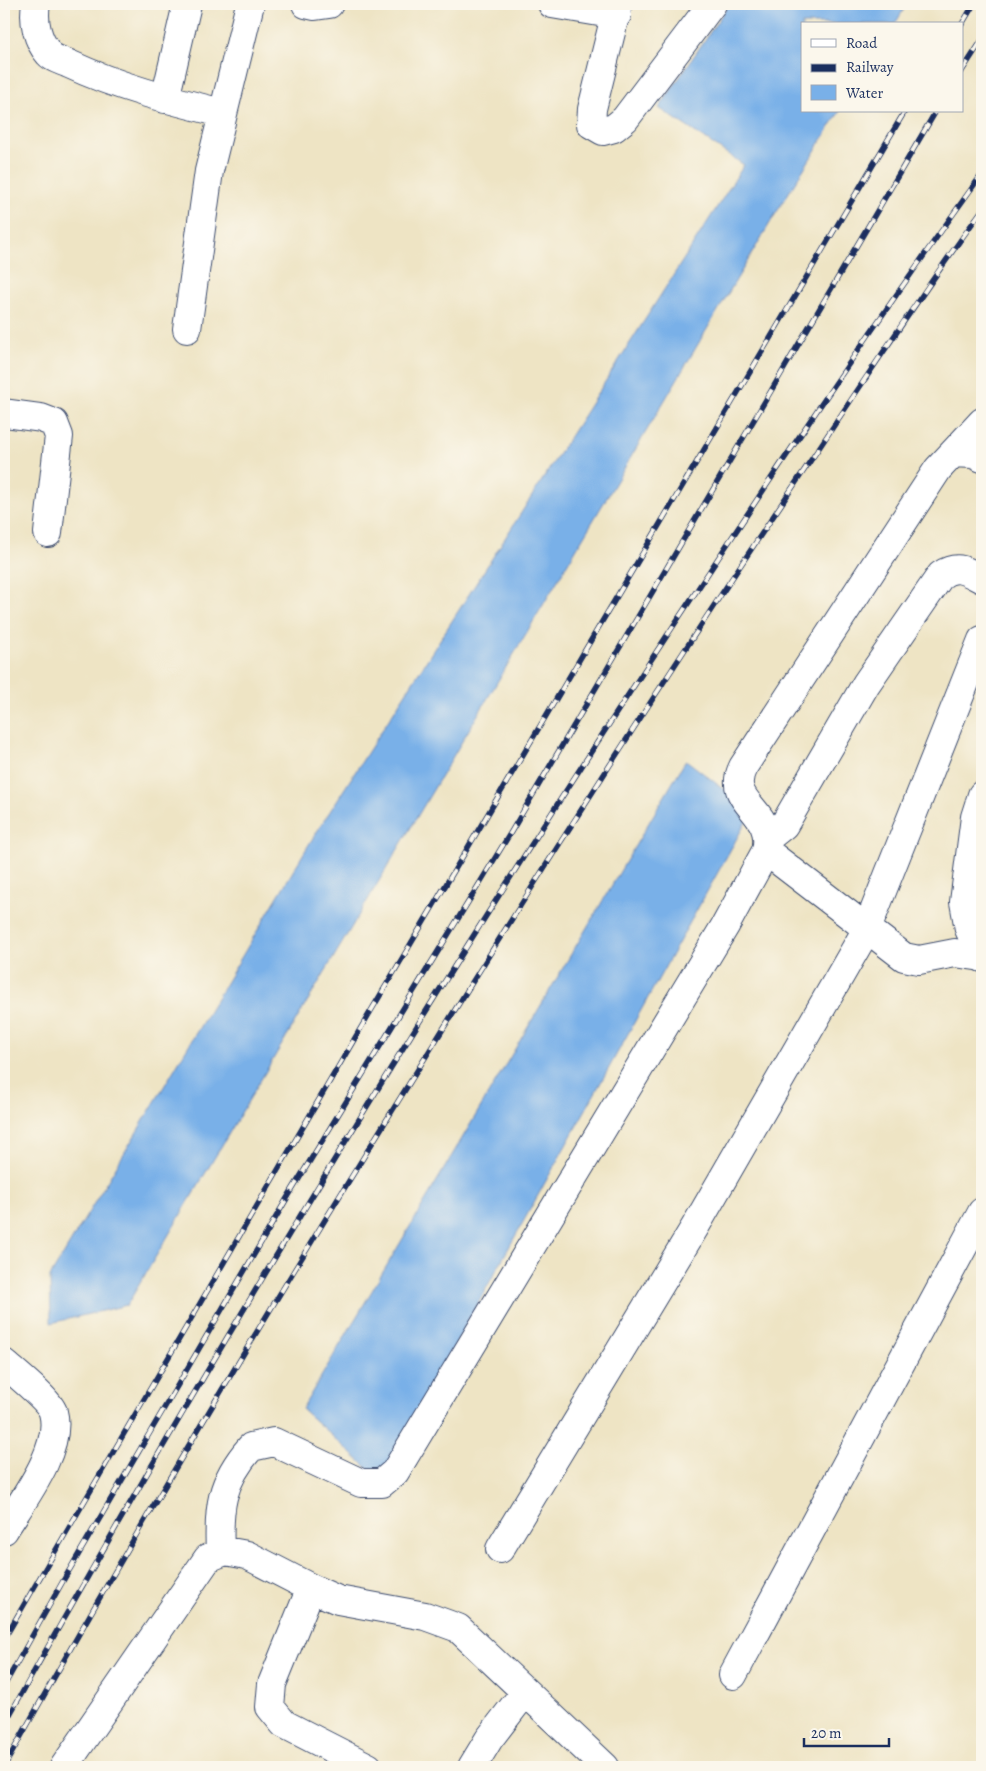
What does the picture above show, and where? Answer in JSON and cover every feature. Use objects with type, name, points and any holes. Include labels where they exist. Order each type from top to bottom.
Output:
[{"type":"street","points":[[36,4],[34,12],[37,36],[50,55],[92,75],[165,99],[222,113]]},
{"type":"street","points":[[165,99],[187,4]]},
{"type":"street","points":[[187,329],[201,217],[222,113],[250,4]]},
{"type":"street","points":[[306,4],[315,6],[330,4]]},
{"type":"street","points":[[552,4],[617,9],[592,109],[591,124],[603,131],[614,128],[625,119],[712,4]]},
{"type":"street","points":[[4,413],[41,418],[54,423],[59,436],[48,533]]},
{"type":"street","points":[[982,422],[932,477],[738,777],[738,788],[765,825],[768,844],[867,929],[904,957],[918,960],[954,953],[982,958]]},
{"type":"street","points":[[953,453],[973,454],[982,458]]},
{"type":"street","points":[[220,1553],[219,1515],[222,1496],[230,1477],[251,1447],[274,1442],[361,1483],[382,1483],[395,1472],[720,934],[768,844],[784,825],[866,684],[941,575],[951,568],[963,569],[982,579]]},
{"type":"street","points":[[500,1549],[695,1227],[867,929],[982,640]]},
{"type":"street","points":[[982,795],[975,817],[964,902],[969,929],[982,958]]},
{"type":"street","points":[[734,1675],[982,1212]]},
{"type":"street","points":[[4,1364],[33,1389],[52,1411],[53,1440],[46,1463],[4,1530]]},
{"type":"street","points":[[64,1767],[208,1558],[225,1551],[247,1555],[338,1600],[425,1616],[458,1628],[605,1767]]},
{"type":"street","points":[[311,1588],[272,1684],[270,1707],[284,1724],[368,1767]]},
{"type":"street","points":[[472,1767],[489,1739],[525,1692]]},
{"type":"water","points":[[729,4],[907,4],[896,22],[801,22],[801,112],[839,112],[773,218],[127,1305],[51,1323],[50,1277],[311,841],[744,165],[659,108]]},
{"type":"water","points":[[686,760],[752,811],[380,1479],[302,1409]]},
{"type":"railway","points":[[963,22],[974,4]]},
{"type":"railway","points":[[964,68],[982,40]]},
{"type":"railway","points":[[4,1639],[362,1026],[904,112]]},
{"type":"railway","points":[[4,1686],[63,1581],[286,1200],[511,832],[935,112]]},
{"type":"railway","points":[[4,1725],[78,1593],[230,1332],[467,946],[630,692],[759,496],[847,366],[982,174]]},
{"type":"railway","points":[[4,1767],[117,1568],[233,1371],[514,916],[720,596],[892,338],[982,210]]}]
